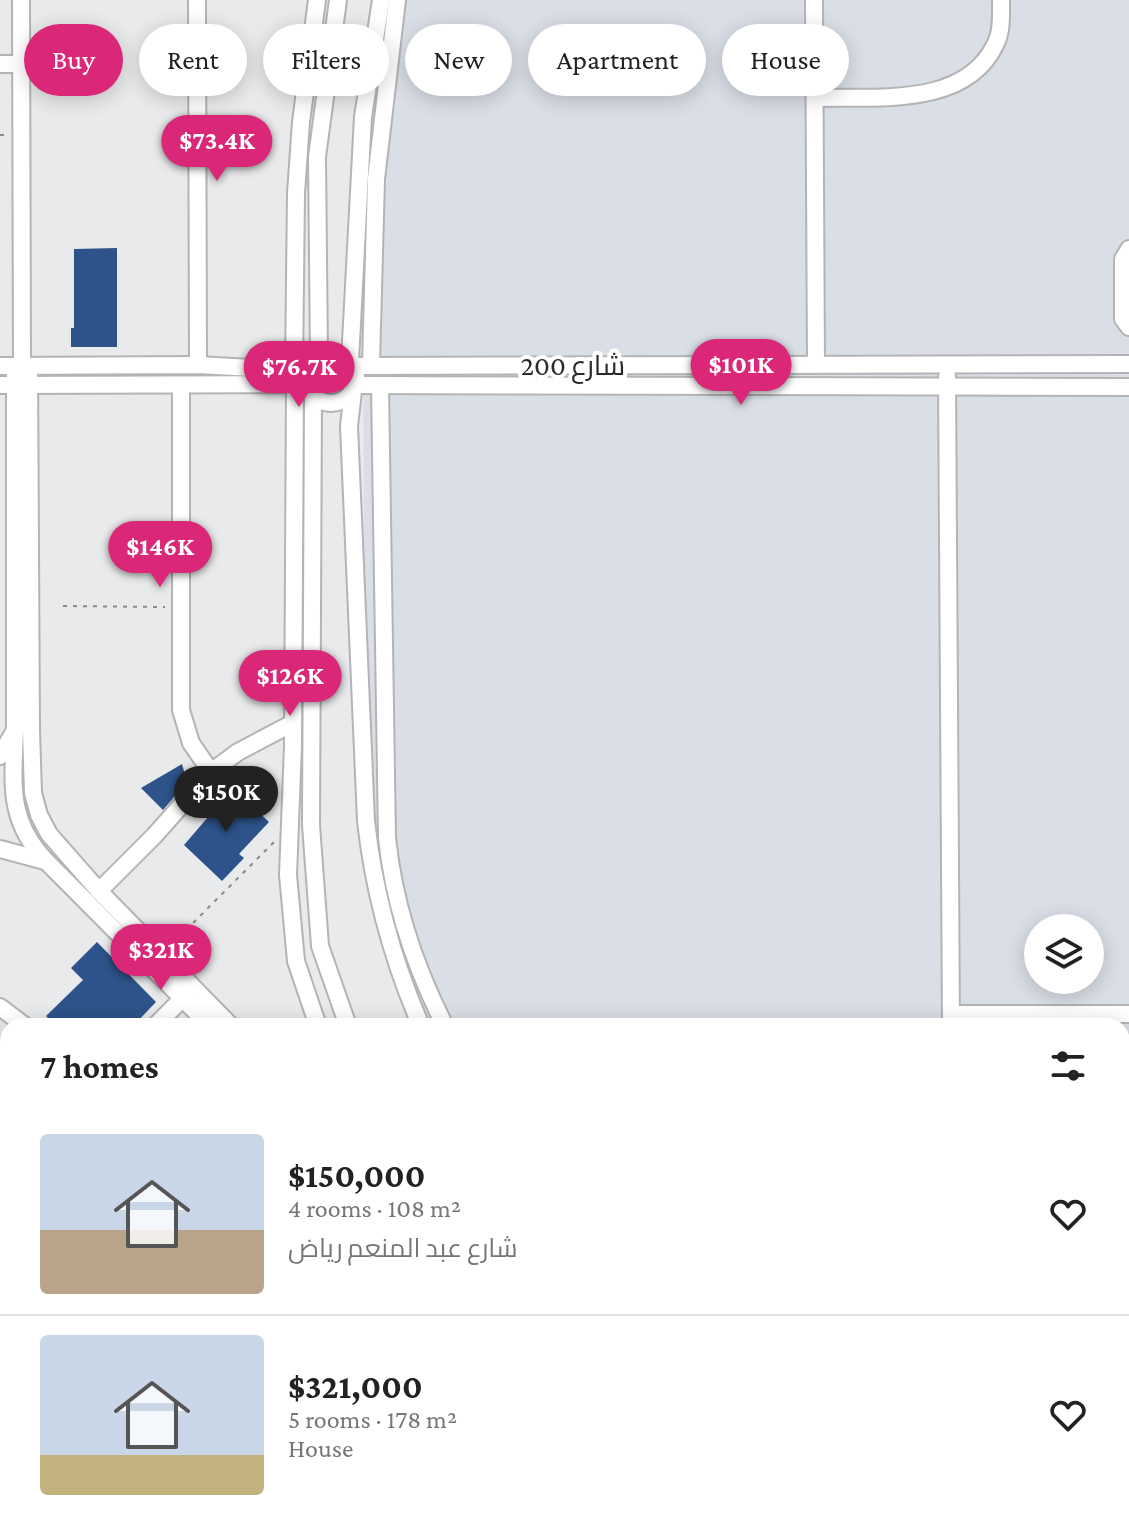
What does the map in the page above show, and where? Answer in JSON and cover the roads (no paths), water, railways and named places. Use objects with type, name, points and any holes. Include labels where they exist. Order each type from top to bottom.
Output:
[{"type":"street","points":[[21,0],[15,487],[23,730],[32,781],[39,815],[56,843],[162,954],[205,1018]]},
{"type":"street","points":[[197,0],[198,365]]},
{"type":"street","points":[[317,0],[301,122],[296,193],[303,381],[311,825],[320,946],[345,1018]]},
{"type":"street","points":[[315,1018],[296,961],[288,875],[303,381],[319,356],[317,157],[338,0]]},
{"type":"street","points":[[381,0],[363,117],[352,363],[354,388],[349,426],[368,835],[379,907],[390,949],[418,1018]]},
{"type":"street","points":[[371,365],[376,179],[397,0]]},
{"type":"street","points":[[814,0],[816,364]]},
{"type":"street","points":[[815,98],[929,94],[956,84],[981,65],[997,43],[1001,0]]},
{"type":"street","points":[[0,64],[21,64]]},
{"type":"street","points":[[1129,249],[1123,259],[1123,319],[1129,327]]},
{"type":"street","points":[[319,356],[339,354],[352,363]]},
{"type":"street","name":"شارع 200","points":[[352,363],[1129,364]]},
{"type":"street","points":[[947,364],[951,1018]]},
{"type":"street","points":[[16,366],[198,365],[303,381],[324,402],[337,403],[354,388]]},
{"type":"street","points":[[15,385],[303,381]]},
{"type":"street","points":[[15,385],[23,730],[13,781],[15,806],[23,830],[46,861],[189,993],[221,1018]]},
{"type":"street","points":[[181,385],[181,710],[191,743],[211,772]]},
{"type":"street","points":[[380,387],[387,838],[393,885],[404,929],[441,1018]]},
{"type":"street","name":"شارع 200","points":[[354,388],[1129,387]]},
{"type":"street","points":[[0,469],[15,487]]},
{"type":"street","points":[[99,891],[211,772],[238,752],[293,723]]},
{"type":"street","points":[[0,756],[23,730]]},
{"type":"street","points":[[0,849],[46,861]]},
{"type":"street","points":[[163,1018],[189,993]]},
{"type":"street","points":[[1010,1018],[1129,1014]]}]
